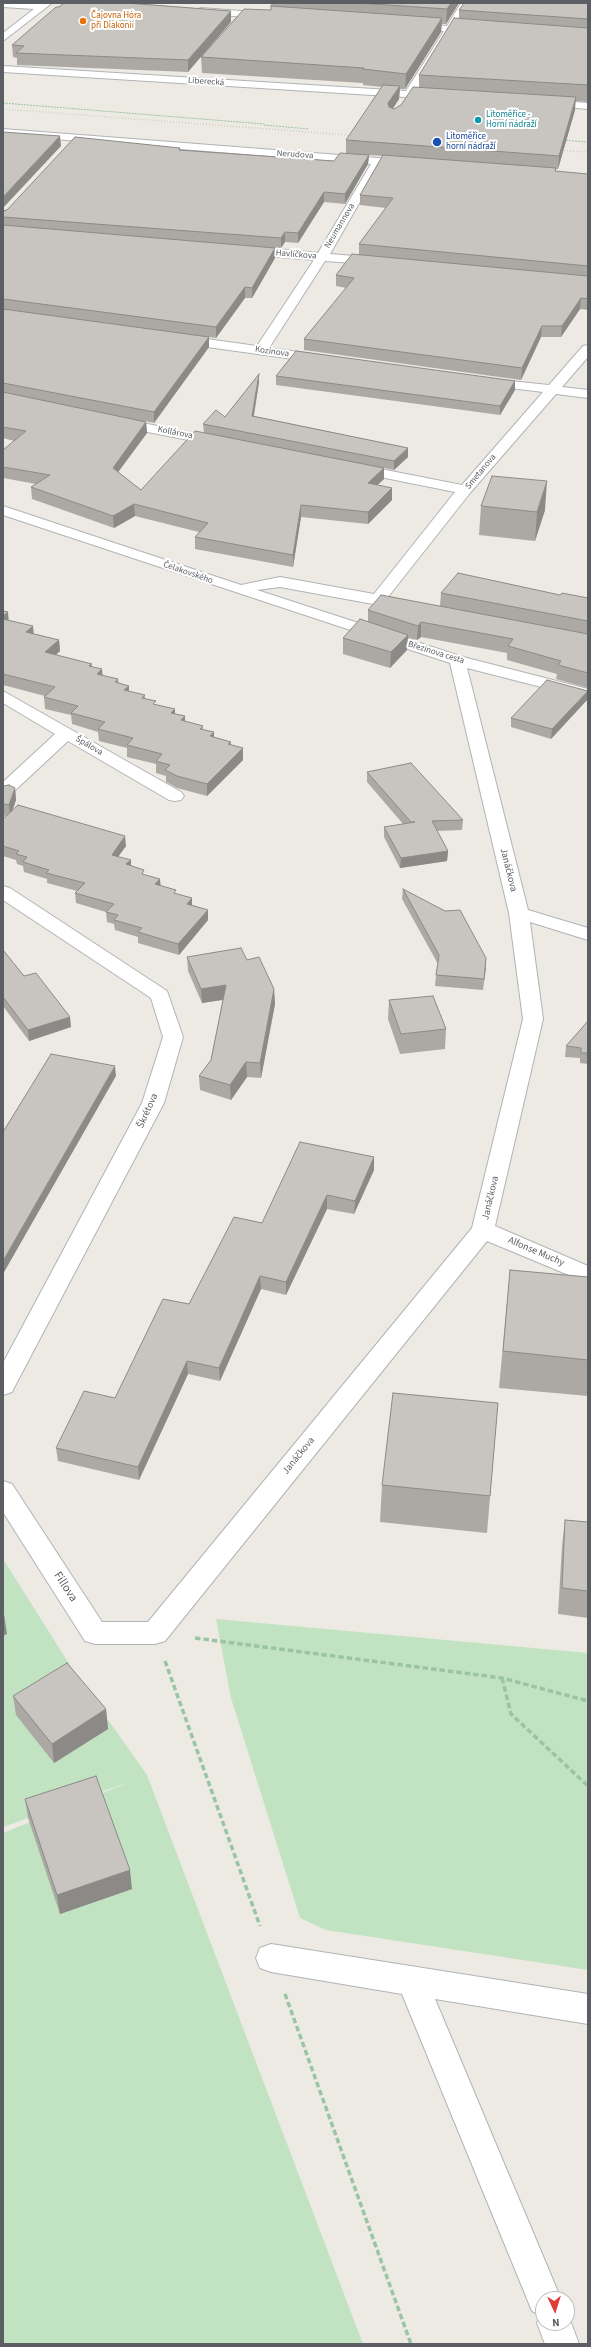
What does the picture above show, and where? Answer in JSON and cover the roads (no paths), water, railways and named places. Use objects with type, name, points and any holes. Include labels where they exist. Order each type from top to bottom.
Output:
[{"type":"street","points":[[233,26],[254,3]]},
{"type":"street","points":[[402,106],[466,3]]},
{"type":"street","points":[[3,4],[45,5]]},
{"type":"street","points":[[3,38],[45,5]]},
{"type":"street","points":[[188,10],[275,16]]},
{"type":"street","points":[[402,25],[488,31]]},
{"type":"street","points":[[187,80],[197,68]]},
{"type":"street","name":"Liberecká","points":[[3,69],[409,95],[446,101]]},
{"type":"street","points":[[533,102],[588,106]]},
{"type":"street","points":[[541,112],[588,116]]},
{"type":"street","name":"Nerudova","points":[[3,132],[417,164]]},
{"type":"street","points":[[66,150],[76,138]]},
{"type":"street","name":"Neumannova","points":[[260,351],[322,257],[378,161]]},
{"type":"street","name":"Havlíčkova","points":[[234,249],[392,264]]},
{"type":"street","name":"Kozinova","points":[[167,338],[339,362]]},
{"type":"street","name":"Smetanova","points":[[378,599],[465,490],[551,390],[588,350]]},
{"type":"street","points":[[472,379],[588,394]]},
{"type":"street","name":"Kollárova","points":[[105,419],[230,444]]},
{"type":"street","points":[[340,466],[465,490]]},
{"type":"street","name":"Čelakovského","points":[[3,510],[240,590]]},
{"type":"street","points":[[240,590],[268,583],[280,582],[378,599],[425,609]]},
{"type":"street","name":"Březinova cesta","points":[[240,590],[457,660],[588,694]]},
{"type":"street","name":"Janáčkova","points":[[155,1632],[483,1230],[533,1019],[519,914],[457,660]]},
{"type":"street","name":"Špálova","points":[[3,696],[175,796]]},
{"type":"street","points":[[3,792],[66,733]]},
{"type":"street","name":"Škrétova","points":[[3,892],[160,995],[172,1037],[154,1103],[3,1386]]},
{"type":"street","points":[[519,914],[588,934]]},
{"type":"street","name":"Alfonse Muchy","points":[[483,1230],[588,1275]]},
{"type":"street","name":"Fillova","points":[[3,1491],[95,1633],[155,1632]]},
{"type":"street","points":[[271,1958],[588,2009]]},
{"type":"street","points":[[412,1980],[541,2291]]},
{"type":"street","points":[[557,2331],[562,2344]]},
{"type":"railway","points":[[3,109],[361,136]]},
{"type":"railway","points":[[552,150],[588,152]]},
{"type":"place","name":"Čajovna Hóra při Diakonii","points":[[83,21]]},
{"type":"place","name":"Litoměřice - Horní nádraží","points":[[478,120]]},
{"type":"place","name":"Litoměřice horní nádraží","points":[[437,142]]}]
